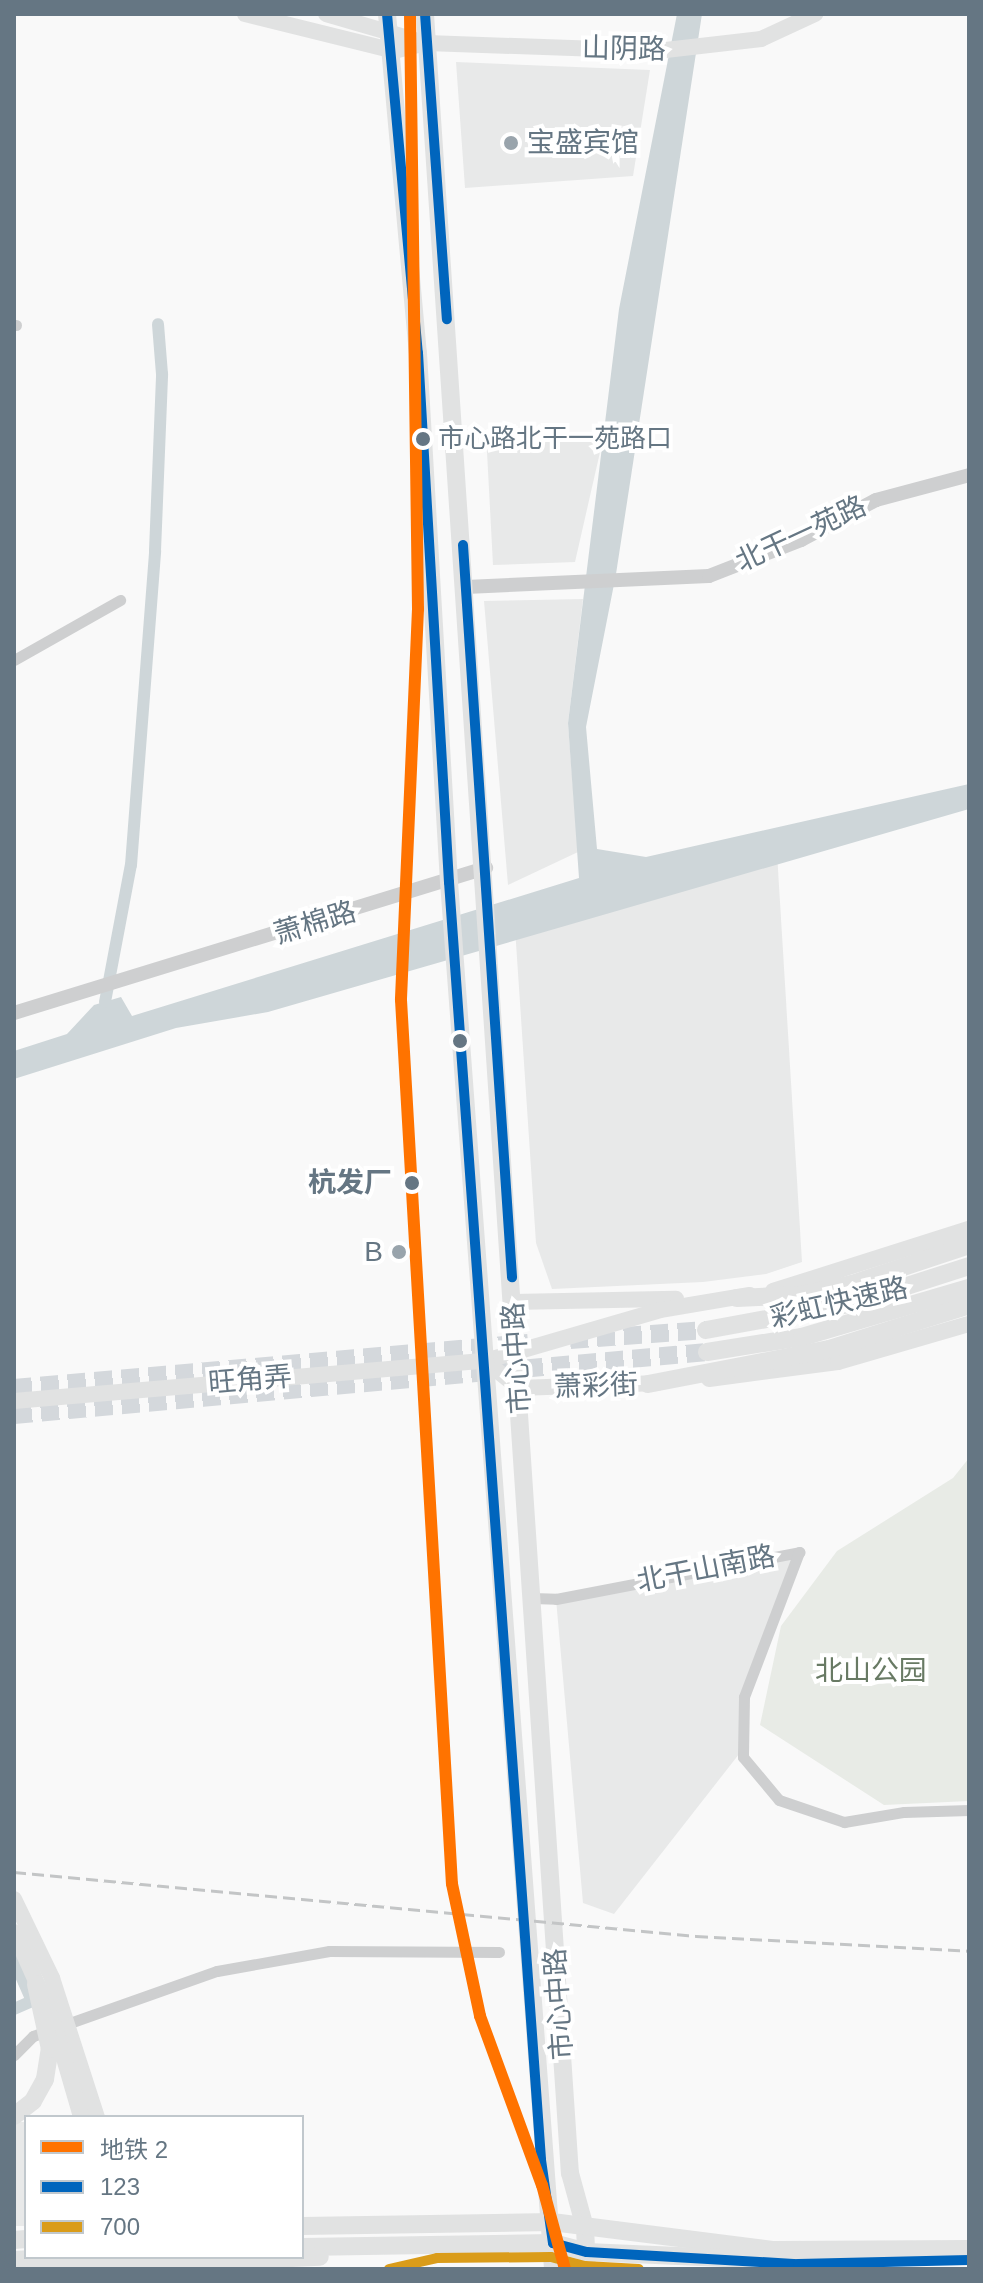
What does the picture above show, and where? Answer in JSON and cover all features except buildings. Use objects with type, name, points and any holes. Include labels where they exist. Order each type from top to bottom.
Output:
[{"type":"main road","name":"山阴路","points":[[245,14],[388,32]]},
{"type":"main road","name":"山阴路","points":[[326,14],[427,43],[657,51],[702,50],[761,39],[815,14]]},
{"type":"main road","name":"市心中路","points":[[425,14],[492,947],[570,2173],[585,2228],[587,2261]]},
{"type":"main road","name":"市心中路","points":[[388,32],[419,369],[449,882],[541,2160],[552,2222],[553,2269]]},
{"type":"main road","name":"萧彩街","points":[[485,1361],[660,1310],[737,1298],[906,1253],[969,1229]]},
{"type":"main road","points":[[737,1298],[801,1295],[883,1275],[969,1245]]},
{"type":"main road","name":"彩虹快速路","points":[[706,1330],[831,1309],[969,1266]]},
{"type":"main road","name":"彩虹快速路","points":[[707,1352],[843,1326],[969,1288]]},
{"type":"main road","name":"萧彩街","points":[[513,1302],[737,1298]]},
{"type":"main road","points":[[648,1384],[829,1349],[969,1305]]},
{"type":"main road","name":"萧彩街","points":[[485,1361],[519,1388],[648,1384],[772,1374],[838,1362],[969,1324]]},
{"type":"main road","name":"旺角弄","points":[[14,1401],[485,1361]]},
{"type":"main road","points":[[14,1899],[52,1978],[96,2115]]},
{"type":"main road","points":[[14,1932],[52,2017],[80,2115]]},
{"type":"main road","points":[[14,2116],[33,2101],[45,2079],[50,2049],[36,1984]]},
{"type":"main road","points":[[304,2226],[552,2222],[774,2250],[969,2249]]},
{"type":"main road","points":[[304,2247],[388,2238],[432,2224]]},
{"type":"main road","points":[[304,2237],[388,2238],[435,2244],[553,2243],[587,2261],[798,2264],[969,2260]]},
{"type":"main road","points":[[304,2257],[389,2255],[435,2244]]},
{"type":"main road","points":[[51,2269],[141,2262],[247,2259]]},
{"type":"street","name":"北干一苑路","points":[[466,587],[631,582],[709,576],[801,540],[876,500],[969,475]]},
{"type":"street","points":[[14,660],[120,600]]},
{"type":"street","name":"萧棉路","points":[[14,1013],[449,882],[486,868]]},
{"type":"street","name":"北干山南路","points":[[532,1598],[556,1599],[799,1552],[744,1697],[743,1757],[779,1800],[844,1822],[904,1812],[969,1810]]},
{"type":"street","points":[[14,2055],[48,2030],[217,1971],[329,1951],[499,1952]]},
{"type":"shaded area","points":[[677,14],[702,14],[616,574],[586,727],[597,849],[646,857],[969,784],[969,809],[268,1012],[176,1028],[14,1079],[14,1051],[67,1034],[94,1005],[121,997],[132,1016],[579,878],[568,723],[619,309]]},
{"type":"shaded area","points":[[456,62],[650,70],[633,176],[465,188]]},
{"type":"shaded area","points":[[486,433],[603,439],[575,562],[493,565]]},
{"type":"shaded area","points":[[583,599],[568,723],[578,852],[508,885],[484,601]]},
{"type":"shaded area","points":[[777,853],[802,1262],[766,1274],[703,1282],[552,1289],[536,1243],[515,928]]},
{"type":"shaded area","points":[[799,1552],[744,1697],[743,1749],[614,1914],[583,1903],[556,1599]]},
{"type":"shaded area","points":[[14,2122],[24,2122],[24,2226],[14,2226]]},
{"type":"green space","name":"北山公园","points":[[969,1458],[969,1801],[884,1805],[760,1725],[781,1626],[837,1551],[953,1478]]},
{"type":"waterway","points":[[105,1002],[131,865],[155,551],[162,374],[158,324]]},
{"type":"waterway","points":[[14,1960],[32,2001],[14,2009]]},
{"type":"tunnel","points":[[570,1340],[706,1330]]},
{"type":"tunnel","points":[[14,1388],[528,1343]]},
{"type":"tunnel","points":[[14,1415],[707,1352]]},
{"type":"railway","points":[[14,1872],[696,1936],[969,1951]]},
{"type":"metro line","name":"2","points":[[410,14],[418,609],[401,1000],[452,1884],[480,2016],[542,2185],[565,2269]]},
{"type":"transit line","name":"123","points":[[387,14],[418,353],[449,882],[541,2160],[553,2243],[587,2252],[798,2264],[969,2260]]},
{"type":"transit line","name":"123","points":[[425,14],[447,319]]},
{"type":"transit line","name":"123","points":[[463,545],[512,1277]]},
{"type":"transit line","name":"700","points":[[389,2269],[437,2258],[551,2257],[585,2266],[639,2269]]},
{"type":"place","name":"宝盛宾馆","points":[[511,143]]},
{"type":"place","name":"市心路北干一苑路口","points":[[423,439]]},
{"type":"place","name":"杭发厂","points":[[412,1183]]},
{"type":"place","name":"B","points":[[399,1252]]}]
